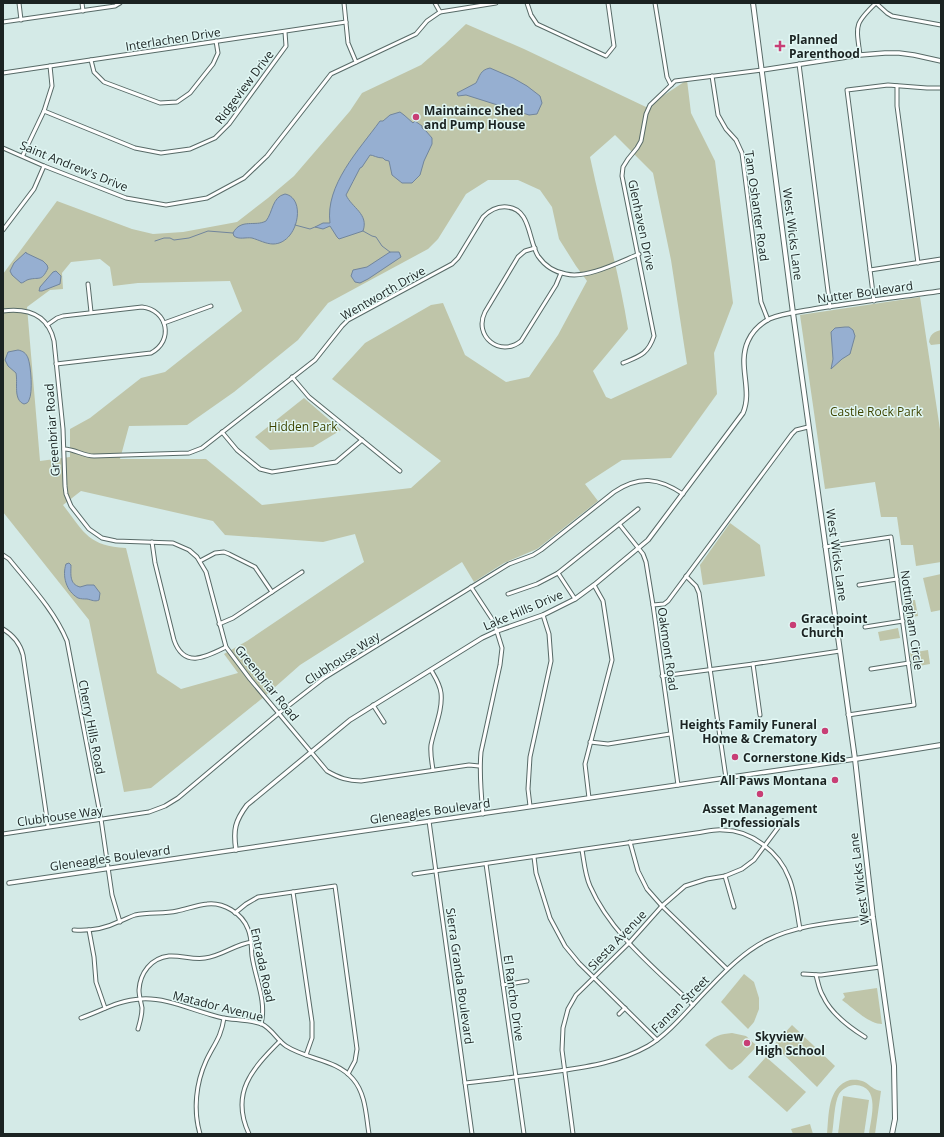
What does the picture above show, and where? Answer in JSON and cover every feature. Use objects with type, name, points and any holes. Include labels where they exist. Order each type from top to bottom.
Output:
[{"type":"main road","name":"West Wicks Lane","points":[[753,3],[808,427],[855,759],[873,917],[894,1066],[894,1119],[892,1134]]},
{"type":"main road","points":[[855,759],[941,745]]},
{"type":"street","points":[[19,3],[21,20]]},
{"type":"street","points":[[82,3],[83,11]]},
{"type":"street","points":[[3,22],[115,6],[120,3]]},
{"type":"street","points":[[344,3],[348,43],[356,62]]},
{"type":"street","points":[[435,3],[440,12]]},
{"type":"street","name":"Saint Andrew's Drive","points":[[3,148],[23,155],[44,166],[126,198],[166,205],[207,198],[244,178],[267,156],[331,74],[416,34],[427,21],[440,12],[496,3]]},
{"type":"street","points":[[527,3],[531,15],[537,24],[606,56],[614,46],[608,3]]},
{"type":"street","points":[[655,3],[667,77],[671,85]]},
{"type":"street","points":[[860,55],[857,30],[858,24],[861,18],[876,3],[892,16],[941,25]]},
{"type":"street","name":"Interlachen Drive","points":[[3,73],[346,22]]},
{"type":"street","name":"Ridgeview Drive","points":[[44,111],[135,148],[161,153],[190,149],[215,138],[229,124],[286,46],[285,32]]},
{"type":"street","points":[[91,60],[94,72],[104,82],[160,103],[177,102],[190,93],[213,64],[218,53],[216,41]]},
{"type":"street","points":[[762,70],[860,55],[899,53],[941,61]]},
{"type":"street","points":[[799,64],[830,307]]},
{"type":"street","points":[[23,155],[44,111],[52,86],[50,66]]},
{"type":"street","name":"Glenhaven Drive","points":[[623,363],[642,355],[651,346],[654,336],[639,254],[622,176],[623,167],[641,141],[646,114],[650,105],[675,81],[762,70]]},
{"type":"street","name":"Tam Oshanter Road","points":[[712,76],[718,115],[726,129],[736,140],[742,153],[761,302],[768,320]]},
{"type":"street","points":[[874,301],[847,90],[878,86],[941,88]]},
{"type":"street","points":[[897,86],[897,106],[918,263]]},
{"type":"street","points":[[3,230],[34,189],[44,166]]},
{"type":"street","name":"Wentworth Drive","points":[[64,450],[73,450],[90,456],[189,453],[202,448],[314,360],[348,320],[452,264],[458,258],[483,217],[495,208],[511,208],[519,211],[526,220],[538,255],[545,264],[561,273],[573,275],[586,274],[639,254]]},
{"type":"street","points":[[535,248],[525,251],[518,257],[482,317],[482,326],[487,339],[495,345],[504,347],[513,346],[520,341],[525,336],[556,285],[561,273]]},
{"type":"street","points":[[870,270],[941,259]]},
{"type":"street","points":[[88,284],[91,312]]},
{"type":"street","name":"Nutter Boulevard","points":[[793,313],[941,291]]},
{"type":"street","points":[[164,323],[210,306]]},
{"type":"street","points":[[3,311],[17,310],[28,312],[36,315],[47,325],[60,316],[144,307],[156,312],[164,323],[164,340],[160,346],[151,353],[56,364]]},
{"type":"street","name":"Lake Hills Drive","points":[[236,850],[234,837],[236,825],[240,814],[247,805],[350,720],[482,638],[497,631],[544,615],[575,599],[648,540],[684,494],[743,413],[747,397],[743,363],[746,347],[755,331],[768,320],[793,313]]},
{"type":"street","name":"Greenbriar Road","points":[[47,325],[53,337],[64,450],[66,494],[71,506],[89,529],[97,535],[111,541],[152,542],[179,545],[194,553],[200,561],[207,576],[218,624],[226,647],[327,771],[338,778],[349,781],[361,781],[469,765],[479,766]]},
{"type":"street","points":[[292,377],[309,397],[400,471]]},
{"type":"street","points":[[653,605],[664,604],[668,601],[792,434],[796,430],[808,427]]},
{"type":"street","points":[[222,432],[237,450],[260,469],[272,472],[336,462],[362,440]]},
{"type":"street","name":"Clubhouse Way","points":[[3,834],[48,826],[149,812],[165,806],[178,798],[279,713],[324,678],[508,564],[541,550],[625,485],[646,480],[656,481],[666,484],[684,494]]},
{"type":"street","points":[[508,594],[537,584],[558,573],[620,525],[638,509]]},
{"type":"street","name":"Oakmont Road","points":[[620,525],[643,554],[646,562],[678,785]]},
{"type":"street","name":"Nottingham Circle","points":[[825,547],[891,537],[909,663],[914,705],[848,715]]},
{"type":"street","points":[[152,542],[157,571],[177,649],[187,657],[199,659],[226,647]]},
{"type":"street","points":[[200,561],[215,552],[224,552],[229,554],[255,567],[272,592]]},
{"type":"street","name":"Cherry Hills Road","points":[[3,555],[9,559],[53,615],[61,627],[66,641],[101,819],[114,905],[120,922]]},
{"type":"street","points":[[218,624],[232,618],[302,572]]},
{"type":"street","points":[[558,573],[575,599]]},
{"type":"street","points":[[686,576],[696,586],[699,593],[726,778]]},
{"type":"street","points":[[859,585],[897,579]]},
{"type":"street","points":[[589,798],[585,764],[612,660],[603,601],[594,585]]},
{"type":"street","points":[[471,587],[494,622],[500,641],[502,655],[479,766],[484,814]]},
{"type":"street","points":[[530,806],[528,789],[530,757],[551,661],[550,634],[544,615]]},
{"type":"street","points":[[865,627],[903,621]]},
{"type":"street","points":[[3,629],[15,638],[22,649],[48,826]]},
{"type":"street","points":[[662,676],[840,651]]},
{"type":"street","points":[[871,669],[909,663]]},
{"type":"street","points":[[753,664],[760,715]]},
{"type":"street","points":[[431,670],[439,687],[441,701],[431,746],[433,770]]},
{"type":"street","points":[[373,705],[384,722]]},
{"type":"street","points":[[590,742],[608,744],[670,734]]},
{"type":"street","name":"Gleneagles Boulevard","points":[[9,883],[855,759]]},
{"type":"street","name":"Sierra Granda Boulevard","points":[[429,821],[472,1134]]},
{"type":"street","name":"Siesta Avenue","points":[[573,1134],[564,1070],[562,1028],[566,1015],[576,995],[628,943],[662,906],[684,886],[707,879],[725,876],[742,869],[754,860],[783,821]]},
{"type":"street","points":[[414,874],[630,842],[723,830],[739,832],[759,841],[776,855],[789,877],[800,929]]},
{"type":"street","points":[[630,842],[638,871],[647,889],[662,906],[727,969]]},
{"type":"street","points":[[582,850],[589,885],[605,913],[628,943],[693,1005]]},
{"type":"street","points":[[534,857],[536,873],[550,918],[565,946],[579,963],[657,1040]]},
{"type":"street","name":"El Rancho Drive","points":[[486,864],[524,1134]]},
{"type":"street","points":[[725,876],[734,907]]},
{"type":"street","points":[[235,913],[246,904],[258,898],[335,886],[357,1048],[355,1061],[348,1074]]},
{"type":"street","points":[[293,892],[312,1022],[312,1038],[306,1055]]},
{"type":"street","name":"Entrada Road","points":[[74,930],[89,930],[108,926],[136,915],[177,911],[210,903],[224,906],[235,913],[248,928],[252,942],[252,956],[264,1011],[261,1024]]},
{"type":"street","name":"Fantan Street","points":[[465,1083],[564,1070],[621,1059],[649,1046],[657,1040],[727,969],[766,940],[785,932],[816,925],[873,917]]},
{"type":"street","points":[[89,930],[94,957],[96,982],[105,1008]]},
{"type":"street","points":[[138,1030],[141,1018],[139,990],[142,977],[146,969],[156,960],[170,956],[207,958],[252,942]]},
{"type":"street","points":[[803,974],[816,975],[880,967]]},
{"type":"street","points":[[816,975],[823,996],[833,1012],[853,1029],[866,1037]]},
{"type":"street","points":[[503,985],[527,981]]},
{"type":"street","name":"Matador Avenue","points":[[80,1018],[126,1000],[140,999],[162,1000],[202,1013],[261,1024],[269,1029],[286,1046],[332,1064],[348,1074],[358,1085],[362,1094],[369,1134]]},
{"type":"street","points":[[619,1014],[625,1008]]},
{"type":"street","points":[[200,1134],[196,1106],[199,1082],[205,1062],[220,1035],[224,1018]]},
{"type":"street","points":[[249,1134],[245,1126],[242,1111],[244,1089],[250,1075],[258,1064],[280,1041]]},
{"type":"green space","points":[[466,24],[524,49],[646,107],[687,80],[691,113],[715,161],[733,303],[714,353],[717,394],[671,458],[622,460],[585,484],[598,501],[537,549],[504,563],[474,582],[462,562],[300,665],[265,696],[151,788],[124,792],[89,620],[3,512],[3,274],[57,201],[132,229],[153,234],[183,232],[237,222],[294,176],[350,111],[362,93],[421,65]],"holes":[[[615,135],[653,173],[671,260],[687,364],[611,399],[606,397],[593,371],[628,329],[620,286],[590,157]],[[488,180],[518,180],[540,190],[552,207],[559,239],[587,281],[558,335],[529,377],[506,382],[465,355],[443,303],[431,305],[365,343],[332,379],[441,461],[411,488],[262,505],[206,459],[120,459],[129,426],[187,425],[234,392],[298,340],[328,303],[428,249],[438,239],[466,194]],[[100,259],[110,267],[113,286],[138,283],[230,281],[242,311],[165,372],[141,378],[90,418],[70,429],[70,457],[40,461],[27,307],[50,290],[63,289],[62,273],[71,262]],[[81,491],[213,521],[225,535],[323,542],[355,534],[364,562],[247,641],[224,654],[238,673],[181,689],[157,673],[126,548],[113,547],[95,541],[82,530],[63,505]]]},
{"type":"green space","name":"Castle Rock Park","points":[[920,297],[941,436],[941,562],[916,566],[913,545],[901,545],[897,517],[881,517],[875,482],[825,489],[800,315]]},
{"type":"green space","points":[[941,330],[940,344],[931,345],[929,342],[931,335]]},
{"type":"green space","name":"Hidden Park","points":[[304,398],[341,430],[313,447],[270,450],[255,437]]},
{"type":"green space","points":[[730,523],[760,545],[765,576],[703,585],[700,565]]},
{"type":"green space","points":[[941,574],[941,610],[931,612],[923,578]]},
{"type":"green space","points":[[915,600],[918,616],[906,618],[904,601]]},
{"type":"green space","points":[[898,628],[900,638],[880,641],[878,632]]},
{"type":"green space","points":[[928,650],[930,664],[913,667],[910,653]]},
{"type":"green space","points":[[744,974],[754,982],[759,998],[759,1009],[754,1022],[748,1029],[721,1002]]},
{"type":"green space","points":[[877,988],[882,1024],[867,1019],[842,1000],[845,997],[843,993]]},
{"type":"green space","points":[[792,1025],[835,1066],[817,1087],[774,1045]]},
{"type":"green space","points":[[732,1033],[746,1036],[757,1046],[732,1070],[729,1069],[705,1045],[717,1036]]},
{"type":"green space","points":[[766,1057],[806,1092],[787,1112],[748,1077]]},
{"type":"green space","points":[[850,1080],[865,1082],[873,1088],[881,1091],[875,1134],[869,1134],[872,1112],[871,1097],[868,1091],[863,1087],[855,1085],[842,1090],[839,1094],[835,1108],[832,1134],[827,1134],[829,1110],[833,1095],[842,1084]]},
{"type":"green space","points":[[843,1096],[869,1100],[864,1134],[838,1134]]},
{"type":"green space","points":[[810,1124],[813,1134],[793,1134],[791,1129]]},
{"type":"water","points":[[490,68],[513,78],[540,96],[542,103],[537,114],[529,115],[466,95],[458,96],[457,93],[476,83],[482,72]]},
{"type":"water","points":[[400,112],[413,123],[415,121],[422,126],[422,128],[432,138],[432,144],[424,161],[420,175],[412,183],[402,183],[392,175],[389,161],[370,155],[360,168],[346,195],[364,220],[363,231],[339,239],[330,226],[323,229],[315,227],[323,223],[330,223],[330,209],[333,195],[345,169],[354,156],[380,121],[383,121],[390,115]]},
{"type":"water","points":[[285,194],[292,197],[296,204],[297,212],[297,220],[289,237],[282,242],[273,244],[265,243],[252,238],[240,238],[234,236],[233,233],[236,228],[244,224],[262,223],[266,221],[275,201]]},
{"type":"water","points":[[26,252],[43,261],[48,268],[43,276],[21,283],[12,275],[10,271],[14,263]]},
{"type":"water","points":[[390,252],[399,252],[401,257],[368,279],[360,283],[355,282],[351,276],[353,270],[367,267]]},
{"type":"water","points":[[56,271],[61,276],[60,284],[39,291],[40,287],[53,272]]},
{"type":"water","points":[[849,327],[853,330],[855,336],[850,354],[831,369],[833,359],[831,332],[835,328]]},
{"type":"water","points":[[18,350],[24,352],[27,356],[31,373],[30,397],[28,402],[24,404],[18,399],[16,373],[8,366],[5,360],[8,352]]},
{"type":"water","points":[[69,563],[71,565],[71,578],[74,584],[80,587],[94,585],[100,593],[99,600],[95,601],[81,599],[70,591],[66,583],[64,573],[66,564]]},
{"type":"waterway","points":[[295,225],[310,229],[315,227]]},
{"type":"waterway","points":[[155,241],[164,238],[174,240],[189,238],[208,231],[233,233]]},
{"type":"waterway","points":[[363,231],[376,237],[382,246],[390,252]]},
{"type":"place","name":"Planned Parenthood","points":[[780,46]]},
{"type":"place","name":"Maintaince Shed and Pump House","points":[[416,117]]},
{"type":"place","name":"Gracepoint Church","points":[[793,625]]},
{"type":"place","name":"Heights Family Funeral Home & Crematory","points":[[825,731]]},
{"type":"place","name":"Cornerstone Kids","points":[[735,757]]},
{"type":"place","name":"All Paws Montana","points":[[835,780]]},
{"type":"place","name":"Asset Management Professionals","points":[[760,794]]},
{"type":"place","name":"Skyview High School","points":[[747,1043]]}]
